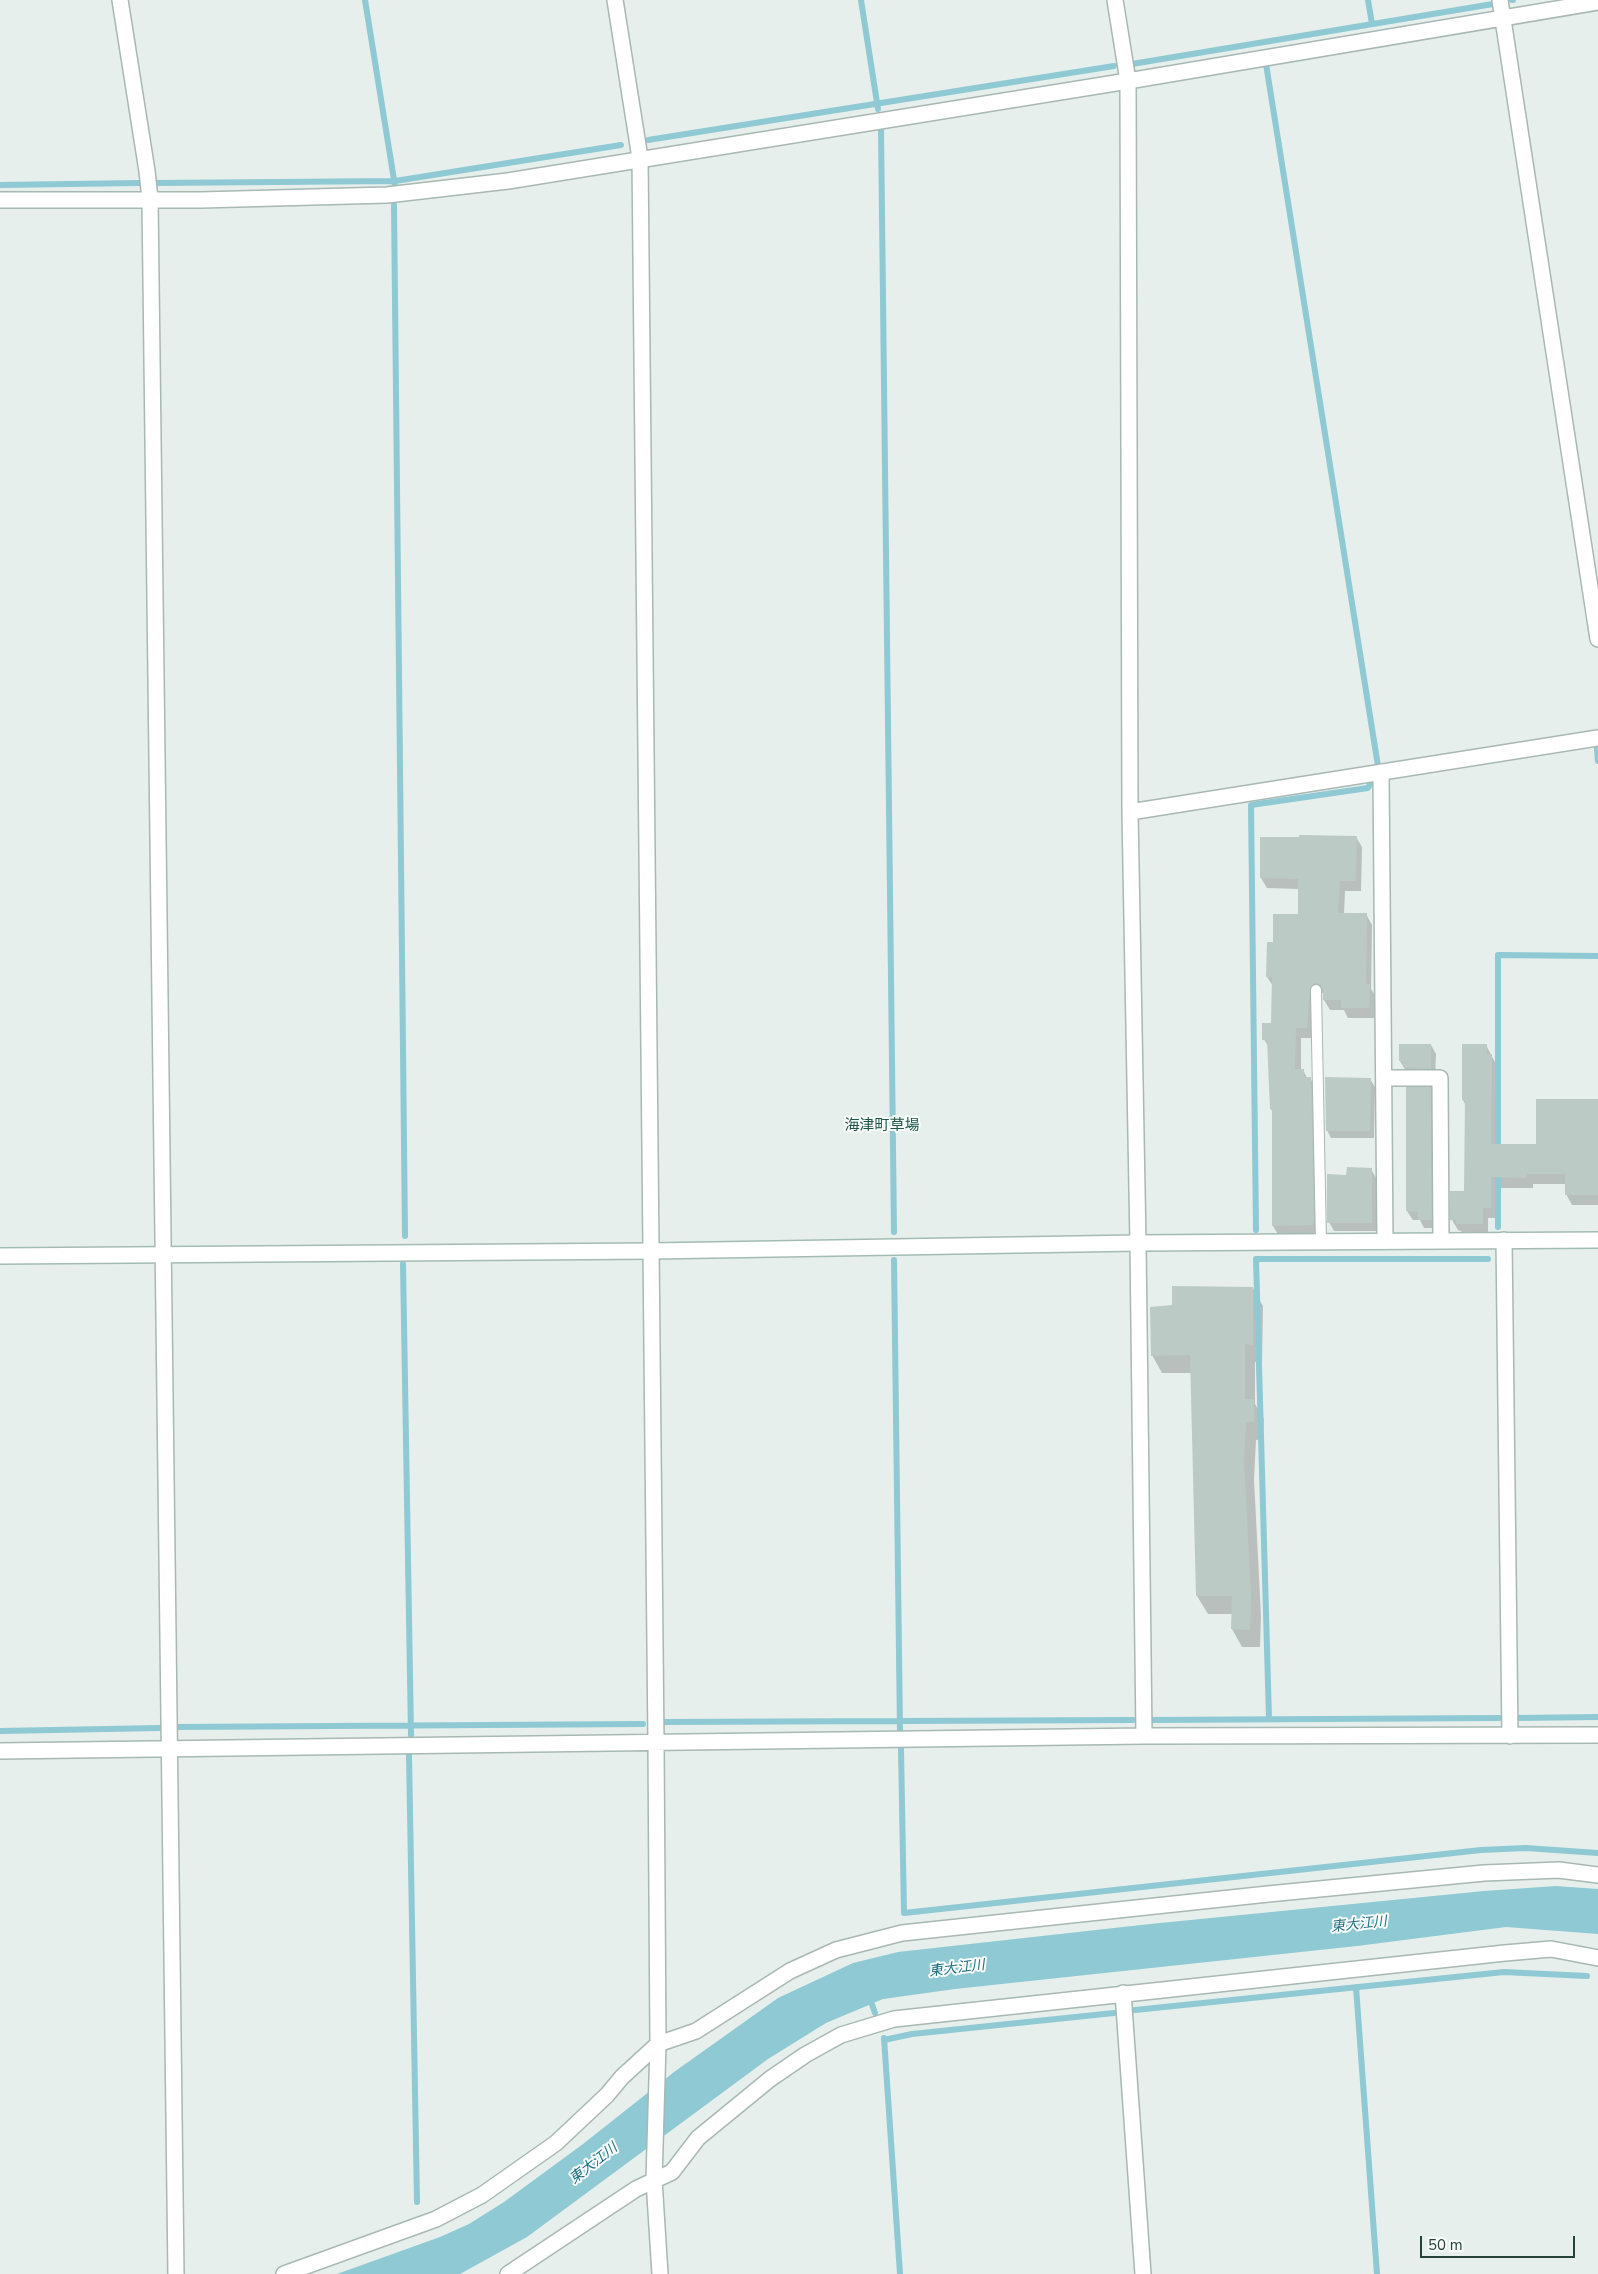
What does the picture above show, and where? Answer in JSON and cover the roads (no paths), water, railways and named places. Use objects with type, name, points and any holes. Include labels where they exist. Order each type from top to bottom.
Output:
[{"type":"street","points":[[120,0],[150,199],[176,2274]]},
{"type":"street","points":[[614,0],[640,158],[656,1744],[658,2044],[654,2172],[660,2274]]},
{"type":"street","points":[[1115,0],[1128,81],[1130,812],[1144,1736]]},
{"type":"street","points":[[1500,0],[1598,639]]},
{"type":"street","points":[[0,200],[202,200],[388,195],[508,180],[1128,81],[1598,2]]},
{"type":"street","points":[[1130,812],[1598,738]]},
{"type":"street","points":[[1381,772],[1385,1241]]},
{"type":"street","points":[[1384,1078],[1440,1078],[1441,1240]]},
{"type":"street","points":[[0,1256],[652,1251],[1441,1240],[1598,1240]]},
{"type":"street","points":[[1504,1240],[1510,1736]]},
{"type":"street","points":[[0,1751],[656,1744],[1144,1736],[1598,1735]]},
{"type":"street","points":[[284,2274],[436,2219],[482,2196],[556,2143],[658,2044],[696,2031],[790,1972],[836,1950],[902,1933],[1484,1873],[1559,1870],[1598,1875]]},
{"type":"street","points":[[508,2274],[636,2190],[654,2172],[672,2172],[698,2138],[770,2079],[805,2055],[842,2036],[894,2019],[1123,1993],[1551,1949],[1598,1958]]},
{"type":"street","points":[[1123,1993],[1143,2274]]},
{"type":"lane","points":[[1316,990],[1321,1242]]},
{"type":"water","name":"東大江川","points":[[1556,1886],[1598,1889],[1598,1934],[1506,1927],[1357,1946],[955,1989],[883,1999],[826,2023],[768,2059],[527,2237],[460,2274],[337,2274],[440,2237],[469,2224],[504,2202],[583,2144],[674,2072],[778,1998],[853,1963],[898,1952],[1150,1924],[1484,1891]]},
{"type":"waterway","points":[[365,0],[395,186]]},
{"type":"waterway","points":[[861,0],[878,109]]},
{"type":"waterway","points":[[1368,0],[1372,24]]},
{"type":"waterway","points":[[1132,64],[1493,4]]},
{"type":"waterway","points":[[1266,64],[1378,766]]},
{"type":"waterway","points":[[648,140],[1114,66]]},
{"type":"waterway","points":[[881,129],[894,1232]]},
{"type":"waterway","points":[[155,183],[395,181],[621,145]]},
{"type":"waterway","points":[[0,185],[139,183]]},
{"type":"waterway","points":[[394,205],[405,1236]]},
{"type":"waterway","points":[[1597,749],[1598,761]]},
{"type":"waterway","points":[[1256,1230],[1251,805],[1368,788],[1371,782]]},
{"type":"waterway","points":[[1498,1152],[1498,955],[1598,956]]},
{"type":"waterway","points":[[1498,1169],[1498,1227]]},
{"type":"waterway","points":[[1269,1719],[1256,1259],[1488,1259]]},
{"type":"waterway","points":[[894,1260],[900,1731]]},
{"type":"waterway","points":[[403,1264],[411,1735]]},
{"type":"waterway","points":[[1515,1718],[1598,1717]]},
{"type":"waterway","points":[[1150,1720],[1499,1718]]},
{"type":"waterway","points":[[664,1722],[1133,1720]]},
{"type":"waterway","points":[[175,1727],[643,1724]]},
{"type":"waterway","points":[[0,1731],[160,1728]]},
{"type":"waterway","points":[[901,1749],[904,1913],[1481,1850],[1526,1848],[1598,1853]]},
{"type":"waterway","points":[[409,1755],[417,2202]]},
{"type":"waterway","points":[[1135,2010],[1504,1972],[1587,1976]]},
{"type":"waterway","points":[[1356,1987],[1377,2274]]},
{"type":"waterway","points":[[869,1996],[875,2013]]},
{"type":"waterway","points":[[884,2040],[912,2034],[1114,2013]]},
{"type":"waterway","points":[[884,2038],[900,2274]]},
{"type":"district","name":"海津町草場","points":[[882,1126]]}]
